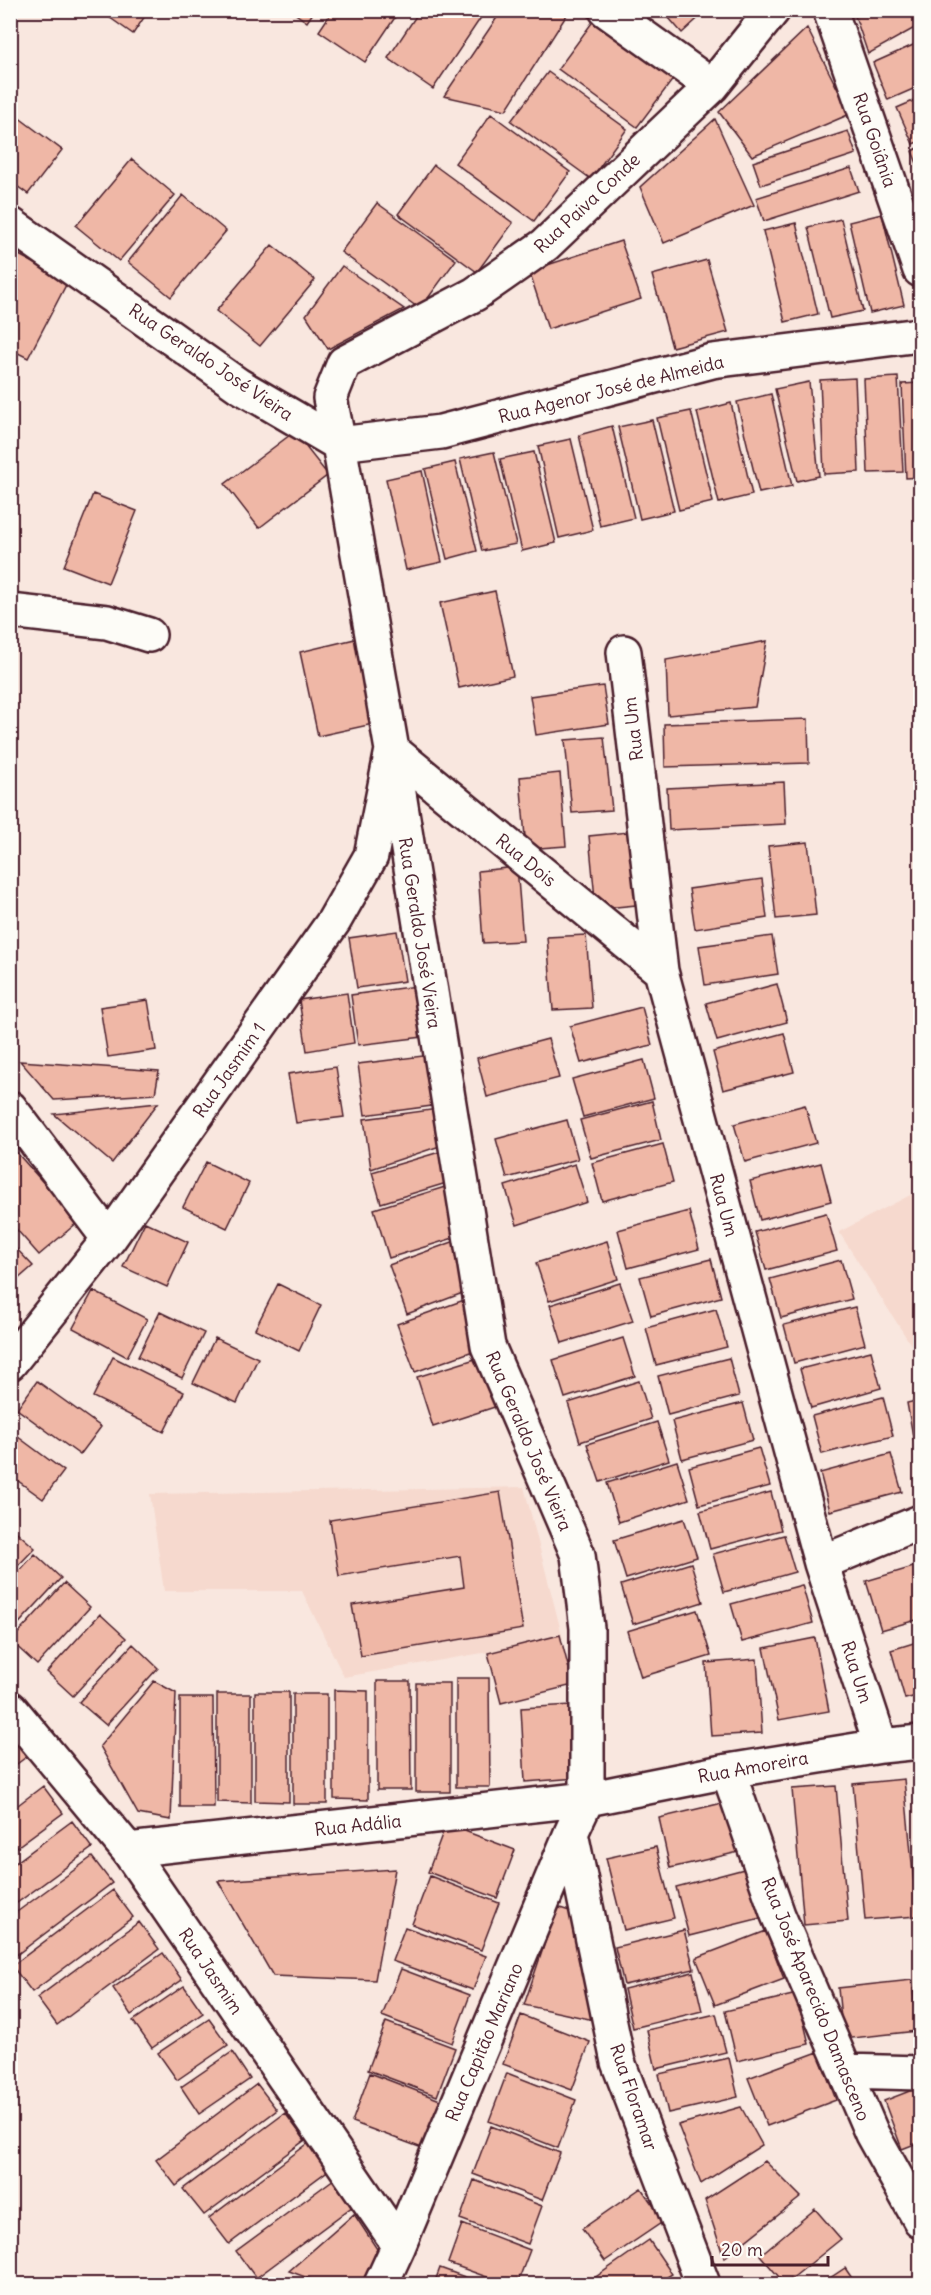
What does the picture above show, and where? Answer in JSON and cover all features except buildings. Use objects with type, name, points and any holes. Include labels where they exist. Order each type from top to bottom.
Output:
[{"type":"street","points":[[606,10],[712,86]]},
{"type":"street","name":"Rua Paiva Conde","points":[[339,444],[330,398],[344,363],[475,294],[545,245],[712,86],[773,10]]},
{"type":"street","name":"Rua Goiânia","points":[[830,10],[921,270]]},
{"type":"street","name":"Rua Geraldo José Vieira","points":[[10,224],[238,385],[339,444],[392,750],[488,1346],[578,1556],[587,1628],[587,1799]]},
{"type":"street","name":"Rua Agenor José de Almeida","points":[[339,444],[441,432],[712,361],[921,335]]},
{"type":"street","points":[[10,611],[107,622],[149,635]]},
{"type":"street","name":"Rua Um","points":[[624,652],[661,970],[821,1563],[881,1746]]},
{"type":"street","name":"Rua Dois","points":[[392,750],[661,970]]},
{"type":"street","name":"Rua Jasmim 1","points":[[10,1363],[109,1239],[334,921],[371,855],[392,750]]},
{"type":"street","points":[[10,1108],[109,1239]]},
{"type":"street","points":[[821,1563],[921,1522]]},
{"type":"street","name":"Rua Jasmim","points":[[10,1708],[128,1850],[399,2245]]},
{"type":"street","name":"Rua Amoreira","points":[[587,1799],[728,1771],[881,1746],[921,1742]]},
{"type":"street","name":"Rua José Aparecido Damasceno","points":[[728,1771],[778,1915],[844,2071],[872,2134],[921,2220]]},
{"type":"street","name":"Rua Capitão Mariano","points":[[381,2284],[587,1799]]},
{"type":"street","name":"Rua Adália","points":[[128,1850],[587,1799]]},
{"type":"street","name":"Rua Floramar","points":[[571,1833],[618,2062],[703,2284]]},
{"type":"street","points":[[844,2071],[921,2073]]},
{"type":"shaded area","points":[[920,1190],[920,1359],[839,1232]]},
{"type":"shaded area","points":[[524,1487],[563,1639],[344,1677],[302,1591],[164,1591],[150,1494]]}]
